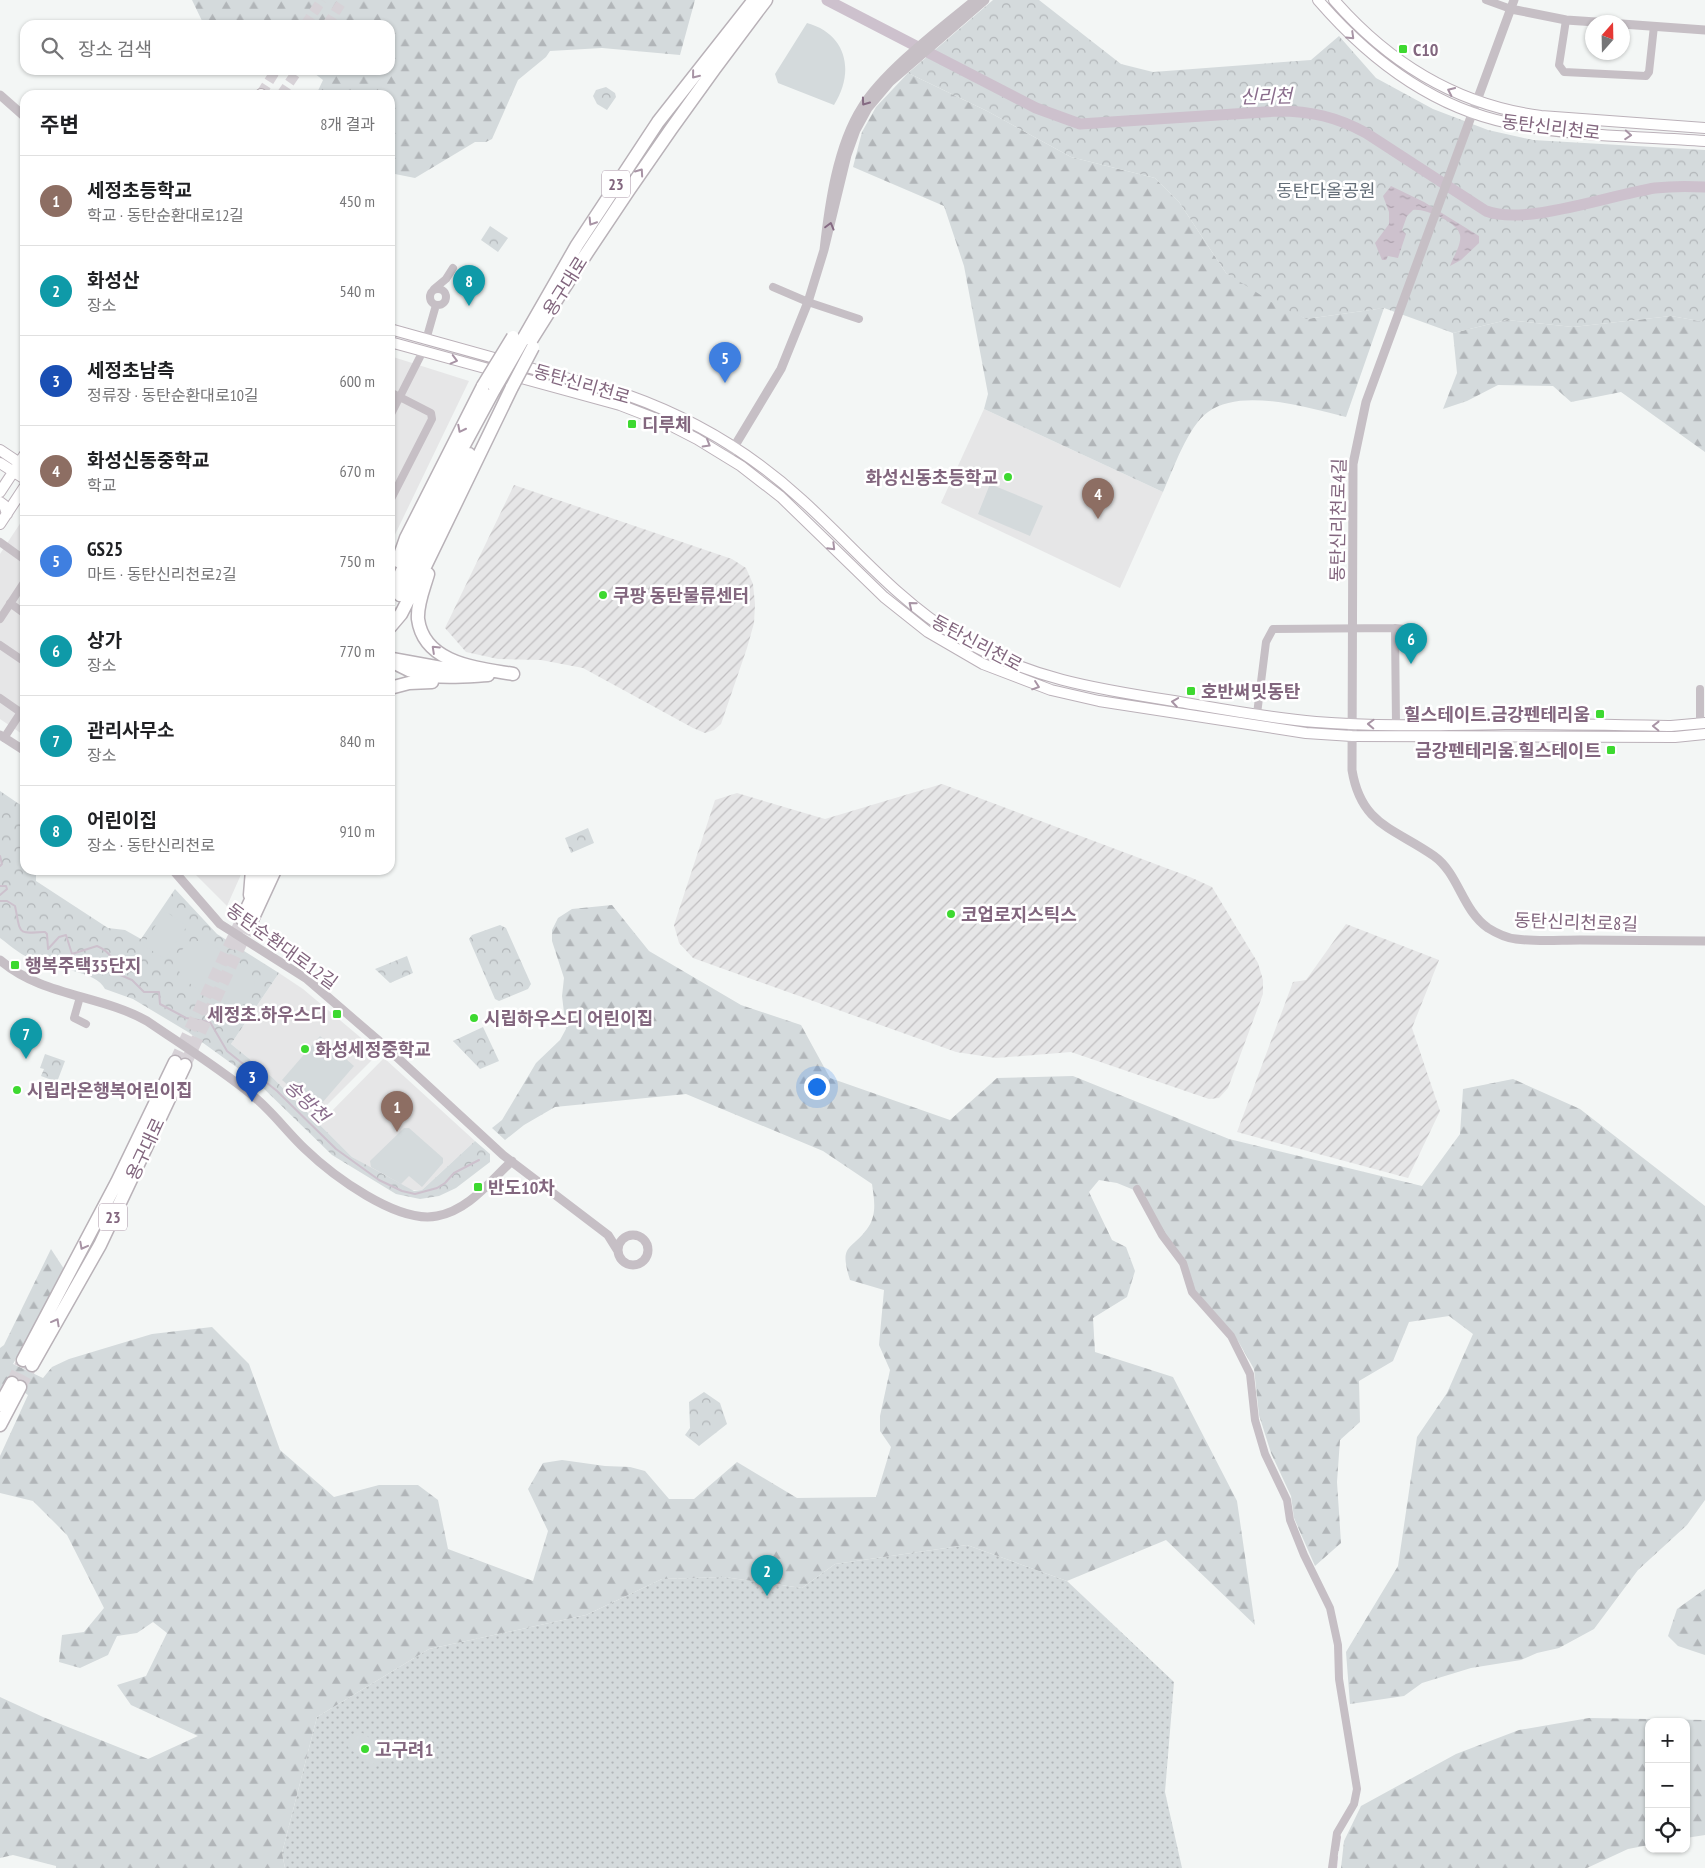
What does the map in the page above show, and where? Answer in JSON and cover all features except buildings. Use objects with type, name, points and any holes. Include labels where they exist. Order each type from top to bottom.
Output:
[{"type":"highway","name":"용구대로","points":[[395,588],[443,484],[524,343],[543,312],[677,119],[754,0]]},
{"type":"highway","name":"용구대로","points":[[729,40],[766,0]]},
{"type":"highway","points":[[395,552],[406,538],[543,312]]},
{"type":"highway","points":[[395,621],[401,614],[439,537],[497,390]]},
{"type":"highway","points":[[439,537],[419,605],[418,618],[426,640],[439,653],[469,667],[513,674]]},
{"type":"highway","points":[[395,586],[406,538]]},
{"type":"highway","points":[[395,663],[400,667],[430,677],[513,674]]},
{"type":"highway","points":[[395,687],[408,683],[444,682],[513,674]]},
{"type":"highway","points":[[252,875],[253,906]]},
{"type":"highway","points":[[253,906],[263,875]]},
{"type":"highway","points":[[246,920],[272,875]]},
{"type":"highway","points":[[253,906],[274,886],[280,875]]},
{"type":"highway","name":"용구대로","points":[[28,1362],[116,1182],[180,1063]]},
{"type":"highway","points":[[0,1404],[16,1385],[0,1425]]},
{"type":"main road","name":"동탄신리천로","points":[[1318,0],[1348,34],[1383,64],[1425,92],[1472,113],[1535,128],[1705,141]]},
{"type":"main road","name":"동탄신리천로","points":[[1334,0],[1370,38],[1400,62],[1448,90],[1477,101],[1518,113],[1541,116],[1705,128]]},
{"type":"main road","name":"동탄신리천로","points":[[395,331],[627,395],[682,418],[734,447],[770,472],[804,502],[912,606],[957,637],[996,657],[1034,673],[1077,686],[1312,722],[1396,725],[1671,726],[1702,724]]},
{"type":"main road","points":[[423,351],[426,340]]},
{"type":"main road","name":"동탄신리천로","points":[[395,343],[620,405],[682,431],[728,457],[781,497],[900,611],[952,648],[999,672],[1050,690],[1099,701],[1273,730],[1352,736],[1675,737],[1705,734]]},
{"type":"main road","points":[[0,450],[20,463]]},
{"type":"main road","points":[[0,463],[20,464]]},
{"type":"main road","points":[[0,492],[20,465]]},
{"type":"main road","points":[[0,524],[20,494]]},
{"type":"main road","points":[[0,502],[4,505],[7,514]]},
{"type":"street","points":[[1486,0],[1512,4],[1566,20],[1585,21]]},
{"type":"street","points":[[728,457],[781,369],[808,302],[824,250],[847,155],[856,130],[878,94],[901,68],[978,2]]},
{"type":"street","name":"동탄신리천로4길","points":[[1352,736],[1353,464],[1357,440],[1366,402],[1512,4]]},
{"type":"street","points":[[1566,20],[1559,65],[1564,72],[1646,76],[1650,72],[1654,26]]},
{"type":"street","points":[[1630,24],[1705,30]]},
{"type":"street","points":[[0,95],[20,113]]},
{"type":"street","points":[[446,279],[446,302],[436,305],[431,302],[430,296],[434,289],[446,279],[453,268]]},
{"type":"street","points":[[773,287],[808,302],[859,319]]},
{"type":"street","points":[[434,289],[445,292]]},
{"type":"street","points":[[426,340],[436,305]]},
{"type":"street","points":[[395,406],[423,351]]},
{"type":"street","points":[[395,394],[431,413],[432,418],[395,491]]},
{"type":"street","points":[[0,542],[20,556]]},
{"type":"street","points":[[0,619],[20,588]]},
{"type":"street","points":[[10,603],[20,610]]},
{"type":"street","points":[[1395,628],[1396,725]]},
{"type":"street","points":[[1257,714],[1266,642],[1273,629],[1405,629]]},
{"type":"street","points":[[0,645],[20,659]]},
{"type":"street","points":[[1700,689],[1702,724]]},
{"type":"street","points":[[0,698],[20,709]]},
{"type":"street","points":[[20,716],[1,739],[20,748]]},
{"type":"street","name":"동탄신리천로8길","points":[[1352,736],[1352,770],[1360,801],[1377,820],[1428,852],[1444,865],[1470,909],[1488,928],[1507,937],[1529,940],[1705,941]]},
{"type":"street","name":"동탄순환대로12길","points":[[177,875],[220,924],[307,979],[512,1161],[608,1235],[622,1260],[632,1265],[645,1259],[648,1246],[643,1238],[634,1235]]},
{"type":"street","points":[[0,960],[29,979],[128,1012],[147,1021],[251,1094],[304,1149],[332,1172],[364,1192],[404,1213],[437,1216],[455,1210],[473,1199],[512,1161]]},
{"type":"street","points":[[80,996],[74,1018],[86,1024]]},
{"type":"street","points":[[1136,1190],[1162,1235],[1183,1264],[1192,1292],[1231,1336],[1250,1374],[1255,1420],[1265,1454],[1288,1500],[1290,1520],[1304,1555],[1330,1608],[1338,1645],[1339,1679],[1357,1789],[1354,1804],[1337,1834],[1332,1868]]},
{"type":"street","points":[[608,1235],[634,1235]]},
{"type":"street","points":[[618,1251],[621,1241],[634,1235]]},
{"type":"shaded area","points":[[395,358],[469,381],[395,535]]},
{"type":"shaded area","points":[[984,409],[1163,492],[1120,588],[941,503]]},
{"type":"shaded area","points":[[514,485],[732,559],[746,568],[753,584],[754,623],[721,724],[714,730],[705,733],[693,728],[583,668],[541,660],[498,659],[466,652],[445,628]]},
{"type":"shaded area","points":[[20,524],[20,733],[0,719],[0,554]]},
{"type":"shaded area","points":[[942,784],[1190,877],[1212,887],[1258,963],[1263,980],[1263,994],[1228,1088],[1219,1098],[1209,1099],[1071,1052],[996,1058],[956,1052],[693,958],[679,943],[674,925],[715,800],[737,793],[825,819]]},
{"type":"shaded area","points":[[196,875],[241,875],[227,906]]},
{"type":"shaded area","points":[[1346,924],[1439,960],[1412,1028],[1440,1111],[1408,1178],[1237,1132],[1293,982],[1306,980]]},
{"type":"shaded area","name":"화성세정중학교","points":[[279,973],[303,989],[379,1053],[314,1118],[273,1078],[231,1044]]},
{"type":"shaded area","points":[[384,1058],[475,1141],[422,1190],[407,1190],[352,1157],[319,1124]]},
{"type":"green space","points":[[192,0],[695,0],[680,55],[602,48],[550,51],[546,57],[518,80],[492,139],[486,142],[475,142],[415,178],[395,174],[395,90],[318,90],[323,80],[316,75],[395,75],[395,20],[202,20]]},
{"type":"green space","name":"동탄다올공원","points":[[993,0],[1039,0],[1121,64],[1153,72],[1311,60],[1339,36],[1376,78],[1433,109],[1488,130],[1533,140],[1705,150],[1705,322],[1671,316],[1573,327],[1507,320],[1453,333],[1384,308],[1306,319],[1273,303],[1226,273],[1179,202],[1155,178],[1071,157],[987,111],[908,73]]},
{"type":"green space","points":[[807,23],[821,28],[831,36],[839,45],[843,56],[845,67],[844,80],[841,92],[834,105],[778,83],[775,74]]},
{"type":"green space","points":[[908,73],[987,111],[1071,157],[1155,178],[1179,202],[1226,273],[1306,319],[1384,308],[1346,417],[1295,405],[1257,400],[1239,401],[1222,405],[1208,412],[1194,427],[1163,492],[984,409],[988,394],[964,266],[944,206],[853,167],[862,132],[876,107]]},
{"type":"green space","points":[[606,87],[615,93],[616,97],[607,110],[597,104],[593,96],[596,90]]},
{"type":"green space","points":[[490,226],[508,238],[498,252],[481,240]]},
{"type":"green space","points":[[1671,316],[1705,322],[1705,452],[1621,392],[1571,402],[1553,386],[1498,385],[1467,401],[1443,409],[1457,373],[1453,333],[1507,320],[1573,327]]},
{"type":"green space","points":[[990,484],[1043,506],[1030,536],[978,514]]},
{"type":"green space","points":[[0,791],[20,805],[20,875],[36,875],[36,881],[108,928],[125,930],[141,939],[175,889],[217,934],[279,973],[231,1044],[273,1078],[352,1157],[414,1191],[422,1190],[475,1141],[490,1154],[490,1162],[456,1188],[439,1196],[420,1199],[396,1194],[332,1155],[257,1082],[188,1032],[133,999],[105,989],[93,978],[26,957],[0,938]]},
{"type":"green space","points":[[588,828],[594,843],[571,853],[565,838]]},
{"type":"green space","points":[[612,905],[649,951],[741,1005],[801,1025],[830,1078],[950,1120],[997,1078],[1073,1076],[1229,1139],[1422,1186],[1460,1134],[1463,1089],[1513,1079],[1580,1109],[1705,1206],[1705,1500],[1687,1525],[1638,1570],[1594,1629],[1559,1648],[1537,1653],[1521,1660],[1471,1668],[1422,1683],[1404,1696],[1350,1704],[1346,1652],[1398,1566],[1417,1437],[1447,1393],[1473,1334],[1449,1316],[1409,1322],[1393,1361],[1359,1381],[1360,1422],[1340,1440],[1337,1482],[1341,1543],[1315,1566],[1294,1518],[1291,1496],[1271,1453],[1259,1415],[1254,1369],[1238,1341],[1196,1294],[1139,1192],[1117,1183],[1099,1180],[1089,1192],[1112,1240],[1126,1247],[1135,1271],[1127,1297],[1093,1318],[1095,1352],[1173,1377],[1237,1501],[1255,1625],[1166,1540],[1067,1581],[967,1545],[835,1564],[802,1588],[724,1577],[662,1579],[586,1615],[429,1649],[317,1717],[282,1853],[285,1868],[56,1868],[56,1866],[13,1855],[0,1858],[0,1697],[43,1717],[148,1759],[198,1736],[131,1705],[117,1685],[146,1676],[167,1633],[153,1622],[137,1633],[117,1636],[108,1655],[80,1668],[59,1662],[62,1635],[84,1632],[104,1608],[67,1535],[33,1501],[0,1493],[0,1456],[28,1395],[6,1380],[0,1390],[0,1348],[4,1345],[51,1249],[66,1272],[13,1364],[43,1378],[52,1367],[69,1359],[152,1334],[212,1327],[249,1364],[280,1450],[334,1497],[379,1485],[418,1485],[438,1500],[448,1549],[533,1581],[548,1531],[528,1489],[543,1463],[562,1460],[605,1466],[630,1467],[645,1471],[669,1499],[694,1499],[737,1462],[797,1498],[876,1497],[891,1447],[880,1431],[880,1416],[890,1370],[879,1345],[884,1290],[850,1280],[846,1259],[846,1253],[849,1248],[863,1234],[872,1221],[874,1195],[872,1184],[823,1151],[686,1094],[555,1107],[524,1125],[505,1140],[492,1128],[502,1120],[536,1063],[560,1040],[566,1029],[562,996],[564,978],[552,941],[552,930],[558,918],[572,909]]},
{"type":"green space","points":[[165,911],[187,926],[165,959],[143,945]]},
{"type":"green space","points":[[500,925],[506,928],[531,984],[528,989],[499,1001],[495,999],[469,939],[472,935]]},
{"type":"green space","points":[[194,941],[202,941],[216,947],[231,956],[252,975],[254,988],[251,996],[240,1006],[225,1008],[220,1006],[182,976],[176,962],[178,955]]},
{"type":"green space","points":[[407,956],[413,973],[390,983],[375,969]]},
{"type":"green space","points":[[483,1027],[499,1061],[480,1069],[453,1041]]},
{"type":"green space","points":[[320,1036],[354,1066],[316,1110],[282,1080]]},
{"type":"green space","points":[[45,1054],[65,1061],[57,1082],[41,1076],[44,1069],[40,1068]]},
{"type":"green space","points":[[404,1128],[409,1128],[443,1158],[443,1163],[422,1187],[409,1176],[401,1184],[371,1167],[370,1161]]},
{"type":"green space","points":[[704,1392],[720,1403],[727,1424],[699,1446],[685,1435],[690,1428],[689,1402]]},
{"type":"green space","points":[[967,1545],[1067,1581],[1174,1682],[1165,1792],[1182,1868],[285,1868],[282,1853],[317,1717],[429,1649],[586,1615],[662,1579],[724,1577],[802,1588],[835,1564]]},
{"type":"green space","points":[[1705,1589],[1705,1655],[1678,1646],[1668,1636],[1677,1609]]},
{"type":"green space","points":[[1589,1718],[1645,1719],[1645,1846],[1628,1849],[1587,1868],[1341,1868],[1344,1841],[1361,1806],[1456,1754],[1519,1730]]},
{"type":"green space","points":[[1690,1720],[1705,1720],[1705,1835],[1690,1837]]},
{"type":"green space","name":"고구려1","points":[[358,1731],[370,1738],[379,1748],[382,1753],[378,1762],[370,1765],[348,1747],[352,1735]]},
{"type":"water","points":[[1391,186],[1424,202],[1479,236],[1479,243],[1461,260],[1450,266],[1460,242],[1458,230],[1440,217],[1425,211],[1413,210],[1407,216],[1402,230],[1406,234],[1398,258],[1388,256],[1386,260],[1382,260],[1375,243],[1389,224],[1389,212],[1383,196]]},
{"type":"waterway","name":"신리천","points":[[827,0],[1036,108],[1080,124],[1278,111],[1302,112],[1323,116],[1345,123],[1366,133],[1486,211],[1503,215],[1523,215],[1569,208],[1655,188],[1705,187]]},
{"type":"waterway","name":"송방천","points":[[0,856],[2,864],[0,866]]},
{"type":"waterway","name":"송방천","points":[[0,886],[6,886],[7,889],[0,895]]},
{"type":"waterway","name":"송방천","points":[[0,901],[7,901],[15,906],[21,930],[29,933],[45,932],[47,934],[48,949],[59,937],[66,935],[72,954],[97,946],[112,957],[118,974],[132,980],[144,992],[159,992],[160,1004],[186,1018],[210,1022],[227,1051],[277,1091],[336,1149],[379,1180],[402,1191],[415,1194],[437,1188],[445,1183],[454,1173],[479,1160]]},
{"type":"waterway","points":[[1338,1850],[1340,1837]]},
{"type":"waterway","points":[[1336,1868],[1337,1857]]},
{"type":"tunnel","points":[[308,20],[322,0]]},
{"type":"tunnel","points":[[330,20],[343,0]]},
{"type":"tunnel","points":[[264,90],[273,75]]},
{"type":"tunnel","points":[[284,90],[295,75]]},
{"type":"tunnel","points":[[395,606],[400,595]]},
{"type":"tunnel","points":[[175,1062],[242,919]]},
{"type":"tunnel","points":[[185,1065],[251,922]]},
{"type":"tunnel","points":[[12,1383],[23,1360]]},
{"type":"tunnel","points":[[20,1387],[32,1365]]},
{"type":"place","name":"C10","points":[[1403,49]]},
{"type":"place","name":"어린이집","points":[[469,306]]},
{"type":"place","name":"GS25","points":[[725,383]]},
{"type":"place","name":"디루체","points":[[632,424]]},
{"type":"place","name":"화성신동초등학교","points":[[1008,477]]},
{"type":"place","name":"화성신동중학교","points":[[1098,519]]},
{"type":"place","name":"쿠팡 동탄물류센터","points":[[603,595]]},
{"type":"place","name":"상가","points":[[1411,664]]},
{"type":"place","name":"호반써밋동탄","points":[[1191,691]]},
{"type":"place","name":"힐스테이트.금강펜테리움","points":[[1600,714]]},
{"type":"place","name":"금강펜테리움.힐스테이트","points":[[1611,750]]},
{"type":"place","name":"코업로지스틱스","points":[[951,914]]},
{"type":"place","name":"행복주택35단지","points":[[15,965]]},
{"type":"place","name":"세정초.하우스디","points":[[337,1014]]},
{"type":"place","name":"시립하우스디 어린이집","points":[[474,1018]]},
{"type":"place","name":"화성세정중학교","points":[[305,1049]]},
{"type":"place","name":"관리사무소","points":[[26,1059]]},
{"type":"place","name":"시립라온행복어린이집","points":[[17,1090]]},
{"type":"place","name":"세정초남측","points":[[252,1102]]},
{"type":"place","name":"세정초등학교","points":[[397,1132]]},
{"type":"place","name":"반도10차","points":[[478,1187]]},
{"type":"place","name":"화성산","points":[[767,1596]]},
{"type":"place","name":"고구려1","points":[[365,1749]]}]
